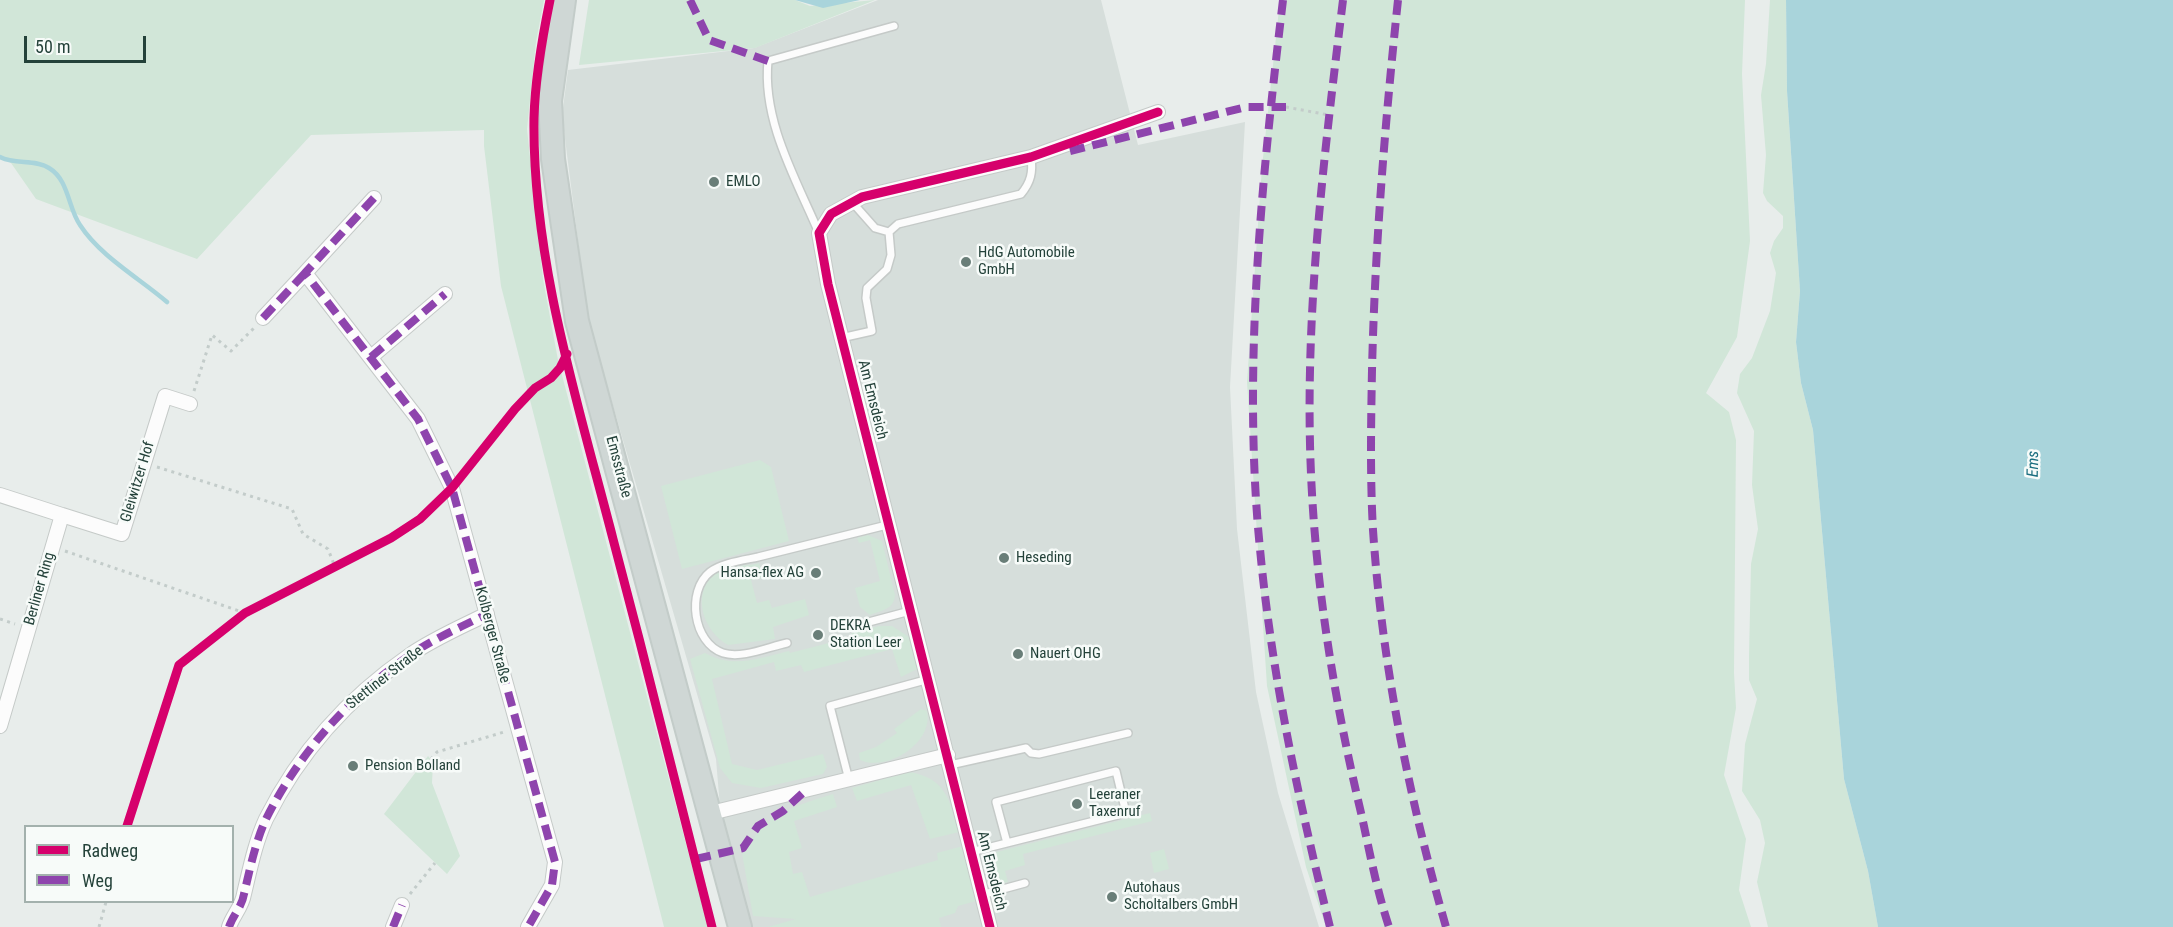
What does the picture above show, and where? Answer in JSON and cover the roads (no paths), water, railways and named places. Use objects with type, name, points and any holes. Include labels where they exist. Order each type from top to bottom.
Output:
[{"type":"main road","name":"Emsstraße","points":[[564,0],[551,112],[553,159],[577,321],[740,927]]},
{"type":"street","points":[[819,233],[831,214],[852,201],[1031,156],[1158,112]]},
{"type":"street","points":[[263,318],[374,198]]},
{"type":"street","name":"Am Emsdeich","points":[[819,233],[841,338],[887,525],[929,679],[990,927]]},
{"type":"street","name":"Kolberger Straße","points":[[305,273],[418,419],[452,488],[555,862],[552,885],[528,927]]},
{"type":"street","points":[[371,357],[445,294]]},
{"type":"street","name":"Gleiwitzer Hof","points":[[62,515],[122,534],[165,396],[190,404]]},
{"type":"street","points":[[0,495],[62,515]]},
{"type":"street","name":"Berliner Ring","points":[[0,726],[62,515]]},
{"type":"street","name":"Stettiner Straße","points":[[229,927],[240,909],[246,878],[265,821],[290,777],[319,736],[353,699],[411,654],[487,614]]},
{"type":"street","points":[[711,813],[849,780],[949,760]]},
{"type":"street","points":[[393,927],[402,905]]},
{"type":"lane","name":"Am Emsdeich","points":[[819,233],[782,148],[769,100],[766,79],[768,61],[894,26]]},
{"type":"lane","points":[[889,232],[898,224],[1020,194],[1028,186],[1033,171],[1031,156]]},
{"type":"lane","points":[[852,201],[875,228],[889,232]]},
{"type":"lane","points":[[841,338],[872,331],[866,298],[867,288],[887,269],[891,255],[889,232]]},
{"type":"lane","points":[[787,643],[738,654],[724,653],[710,645],[698,623],[695,601],[699,583],[711,571],[743,561],[887,525]]},
{"type":"lane","points":[[850,627],[910,611]]},
{"type":"lane","points":[[849,780],[830,706],[929,679]]},
{"type":"lane","points":[[949,760],[1026,748],[1031,753],[1039,754],[1128,733]]},
{"type":"lane","points":[[971,852],[1007,843],[1125,813],[1116,771],[996,802],[1007,843]]},
{"type":"lane","points":[[981,895],[1025,884]]},
{"type":"water","points":[[795,0],[860,0],[823,8]]},
{"type":"water","name":"Ems","points":[[1786,0],[2173,0],[2173,927],[1878,927],[1868,871],[1844,779],[1813,430],[1801,383],[1796,342],[1800,291],[1787,91]]},
{"type":"waterway","points":[[0,157],[43,165],[56,173],[76,218],[88,236],[109,257],[167,302]]},
{"type":"place","name":"EMLO","points":[[714,182]]},
{"type":"place","name":"HdG Automobile GmbH","points":[[966,262]]},
{"type":"place","name":"Heseding","points":[[1004,558]]},
{"type":"place","name":"Hansa-flex AG","points":[[816,573]]},
{"type":"place","name":"DEKRA Station Leer","points":[[818,635]]},
{"type":"place","name":"Nauert OHG","points":[[1018,654]]},
{"type":"place","name":"Pension Bolland","points":[[353,766]]},
{"type":"place","name":"Leeraner Taxenruf","points":[[1077,804]]},
{"type":"place","name":"Autohaus Scholtalbers GmbH","points":[[1112,897]]}]
